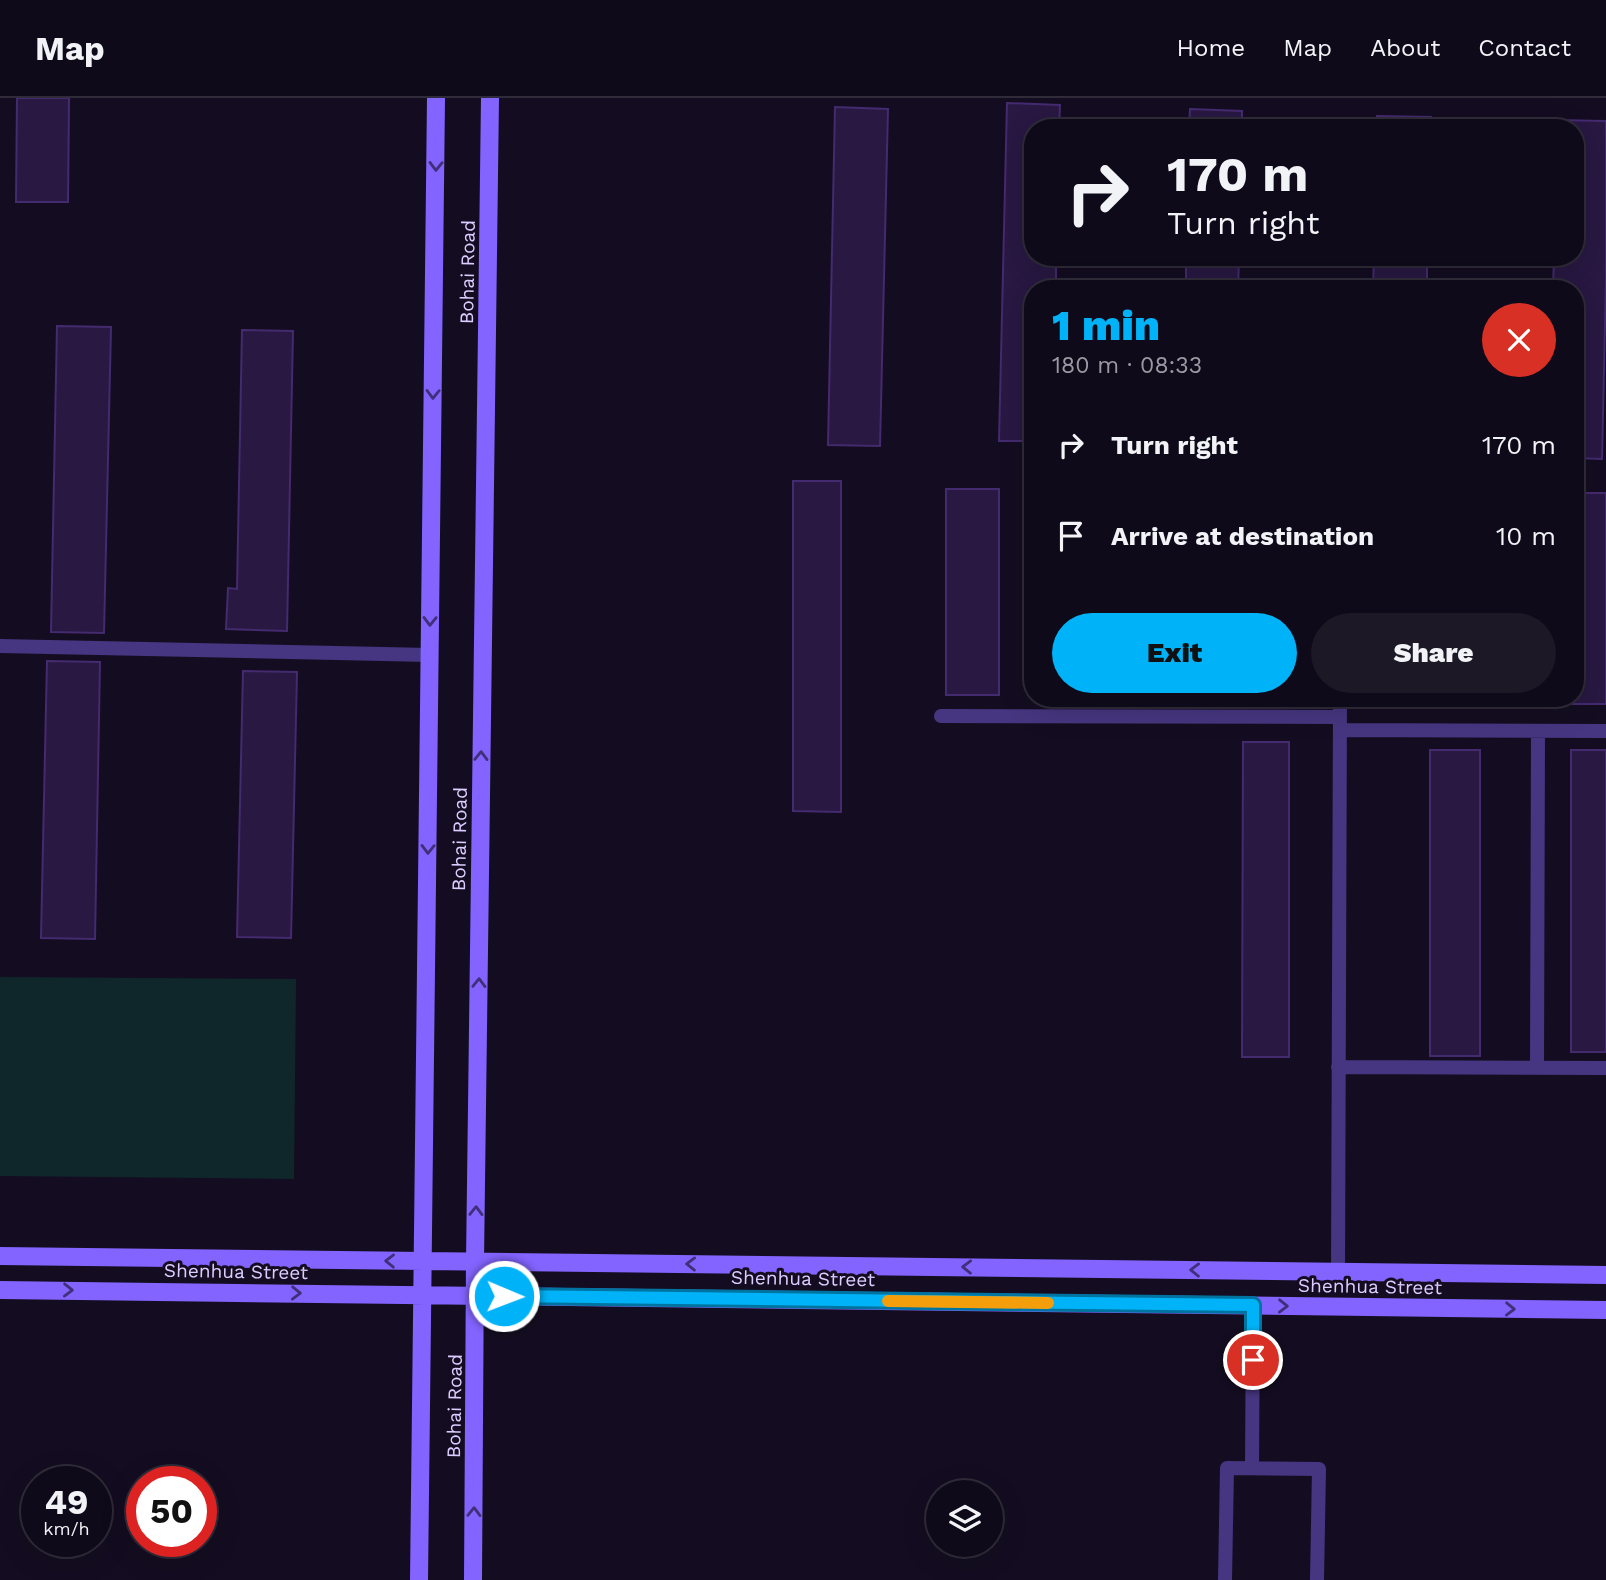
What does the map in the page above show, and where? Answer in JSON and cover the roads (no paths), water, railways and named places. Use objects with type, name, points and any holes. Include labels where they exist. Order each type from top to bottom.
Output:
[{"type":"main road","name":"Bohai Road","points":[[419,1580],[436,98]]},
{"type":"main road","name":"Bohai Road","points":[[473,1580],[490,98]]},
{"type":"main road","name":"Shenhua Street","points":[[0,1256],[1606,1275]]},
{"type":"main road","name":"Shenhua Street","points":[[0,1290],[1606,1310]]},
{"type":"lane","points":[[0,646],[430,655]]},
{"type":"lane","points":[[1338,1272],[1340,707]]},
{"type":"lane","points":[[941,716],[1606,732]]},
{"type":"lane","points":[[1536,1068],[1538,731]]},
{"type":"lane","points":[[1338,1067],[1606,1068]]},
{"type":"lane","points":[[1252,1468],[1253,1305]]},
{"type":"lane","points":[[1226,1580],[1227,1468],[1318,1469],[1317,1580]]}]
